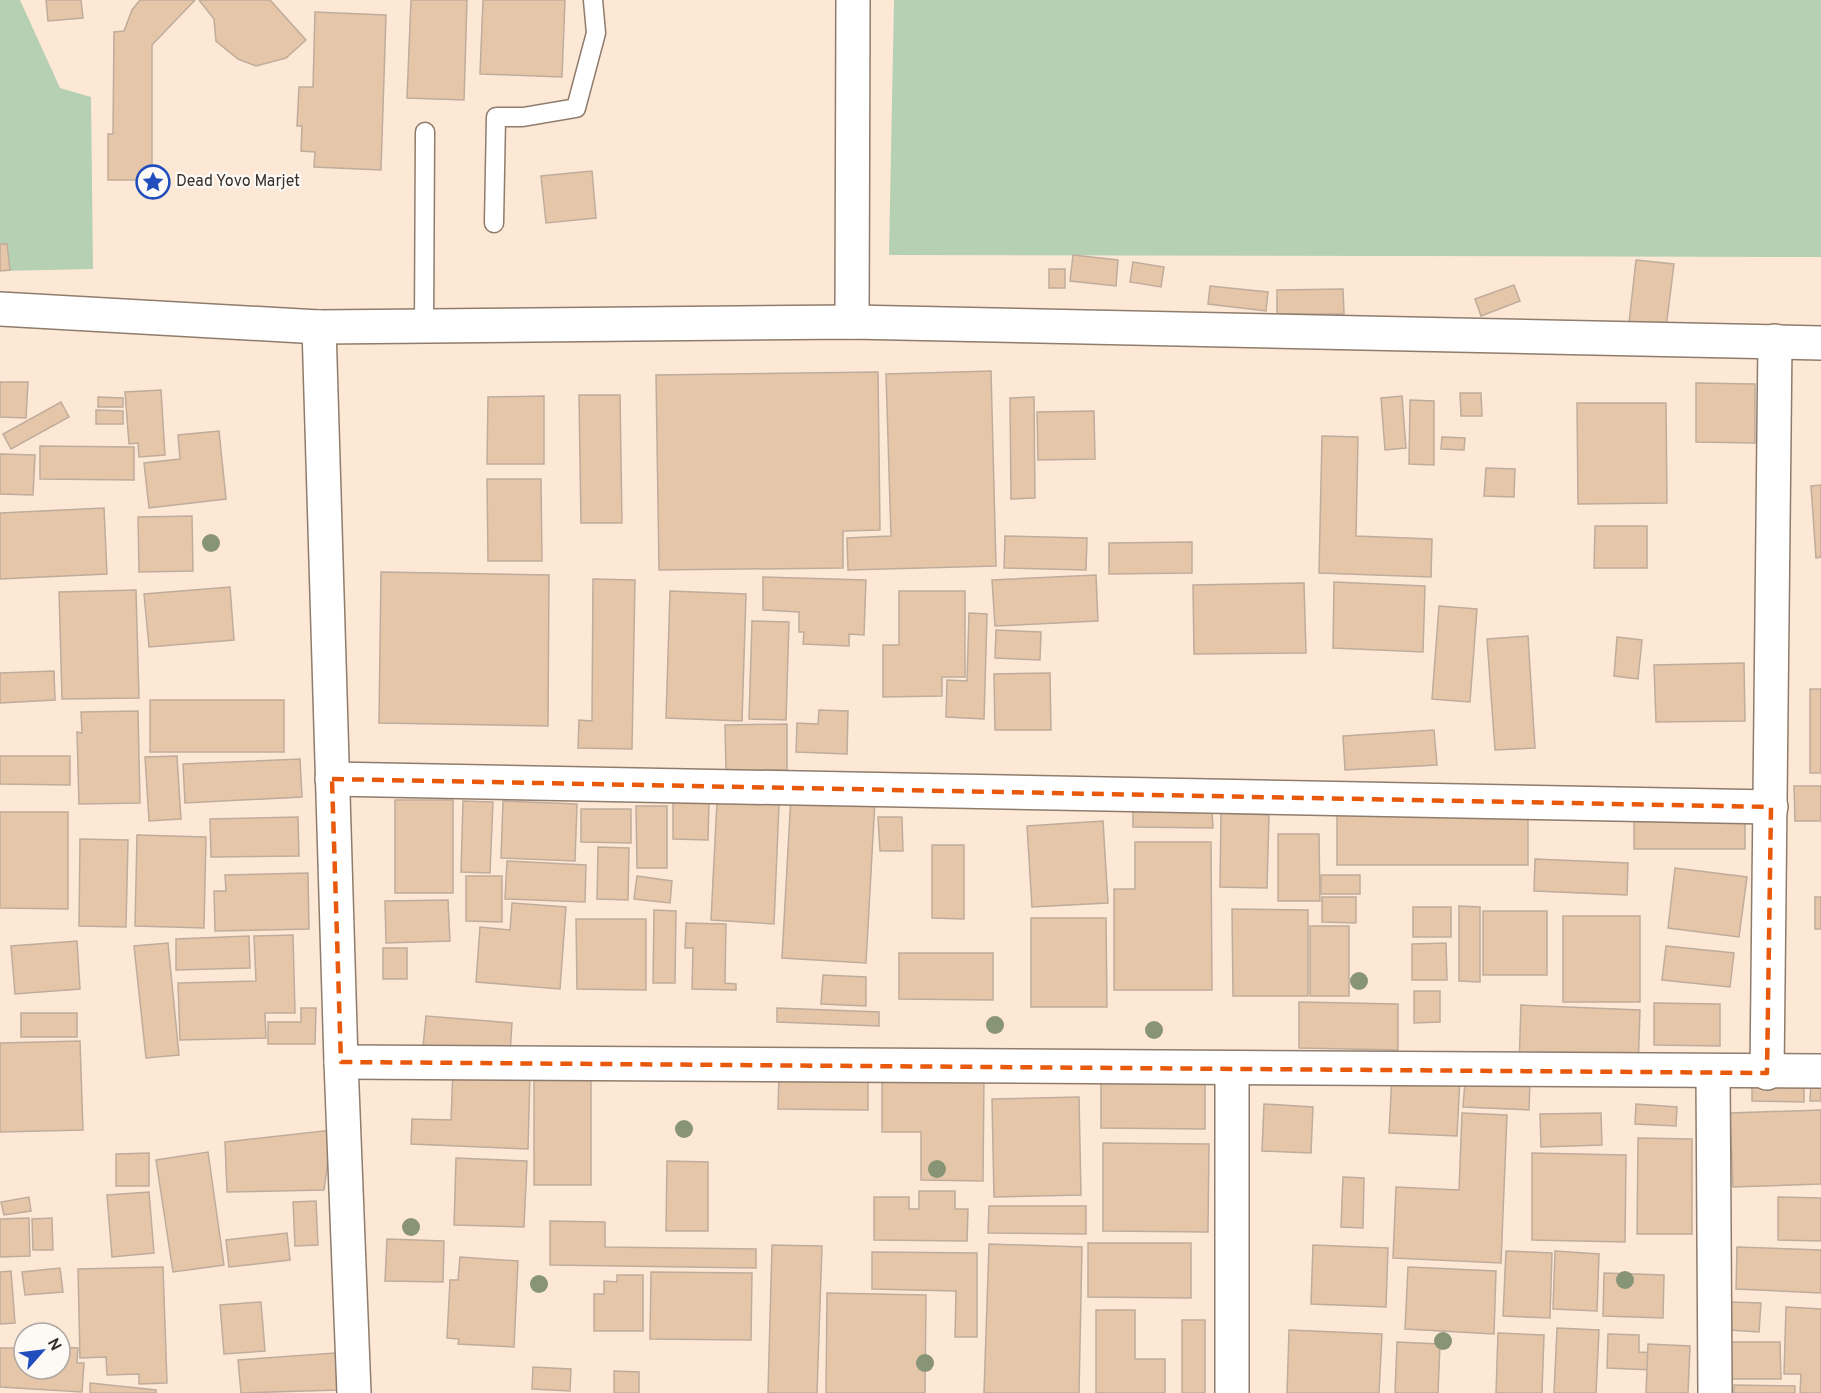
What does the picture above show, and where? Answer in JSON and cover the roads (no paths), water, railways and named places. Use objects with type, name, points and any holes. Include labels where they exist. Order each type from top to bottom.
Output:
[{"type":"street","points":[[852,322],[853,0]]},
{"type":"street","points":[[0,309],[319,327],[852,322],[1821,343]]},
{"type":"street","points":[[319,327],[341,1062],[354,1393]]},
{"type":"street","points":[[1767,1073],[1776,341]]},
{"type":"street","points":[[332,779],[1771,807]]},
{"type":"street","points":[[341,1062],[1767,1073],[1821,1071]]},
{"type":"street","points":[[1232,1068],[1232,1393]]},
{"type":"street","points":[[1713,1072],[1714,1393]]},
{"type":"lane","points":[[494,223],[496,117],[523,117],[576,108],[596,33],[593,0]]},
{"type":"lane","points":[[424,326],[425,132]]},
{"type":"place","name":"Dead Yovo Marjet","points":[[153,182]]}]
